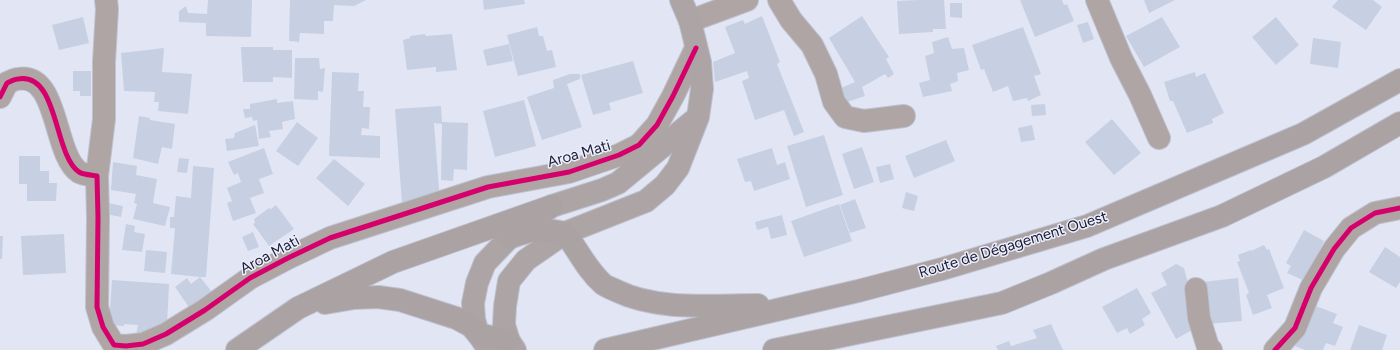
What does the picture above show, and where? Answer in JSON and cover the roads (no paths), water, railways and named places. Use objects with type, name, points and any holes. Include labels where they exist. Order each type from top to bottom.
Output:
[{"type":"highway","name":"Route de Dégagement Ouest","points":[[605,350],[858,291],[942,269],[1087,226],[1303,134],[1400,80]]},
{"type":"highway","points":[[834,350],[1002,303],[1104,259],[1222,216],[1324,168],[1400,123]]},
{"type":"highway","points":[[237,350],[298,308],[393,262],[552,206]]},
{"type":"highway","points":[[509,238],[537,229],[565,233],[590,271],[604,284],[627,296],[652,302],[685,305],[795,305]]},
{"type":"highway","points":[[298,308],[354,298],[378,297],[400,300],[456,318],[471,326],[483,342],[512,345]]},
{"type":"highway","points":[[774,350],[1002,303]]},
{"type":"main road","points":[[512,345],[504,325],[509,281],[526,260],[565,233],[646,201],[665,185],[678,168],[698,117],[702,89],[700,62],[690,21],[681,0]]},
{"type":"main road","points":[[483,342],[474,318],[472,303],[477,283],[485,263],[509,238],[552,206],[602,190],[618,183],[698,117]]},
{"type":"street","name":"Aroa Mati","points":[[106,0],[104,119],[97,176],[97,307],[103,327],[114,345],[126,346],[143,344],[166,334],[205,310],[250,278],[330,238],[488,187],[570,172],[619,155],[639,145],[657,125],[674,96],[696,48]]},
{"type":"street","points":[[690,21],[747,0]]},
{"type":"street","points":[[780,0],[791,20],[812,45],[826,74],[834,102],[845,117],[864,121],[904,116]]},
{"type":"street","points":[[1097,0],[1121,58],[1140,95],[1159,138]]},
{"type":"street","points":[[0,97],[7,83],[18,79],[30,80],[40,85],[51,105],[69,161],[80,172],[97,176]]},
{"type":"street","points":[[1275,350],[1295,328],[1311,288],[1334,249],[1351,228],[1375,212],[1400,208]]},
{"type":"street","points":[[1196,289],[1199,318],[1208,347],[1211,350]]}]
